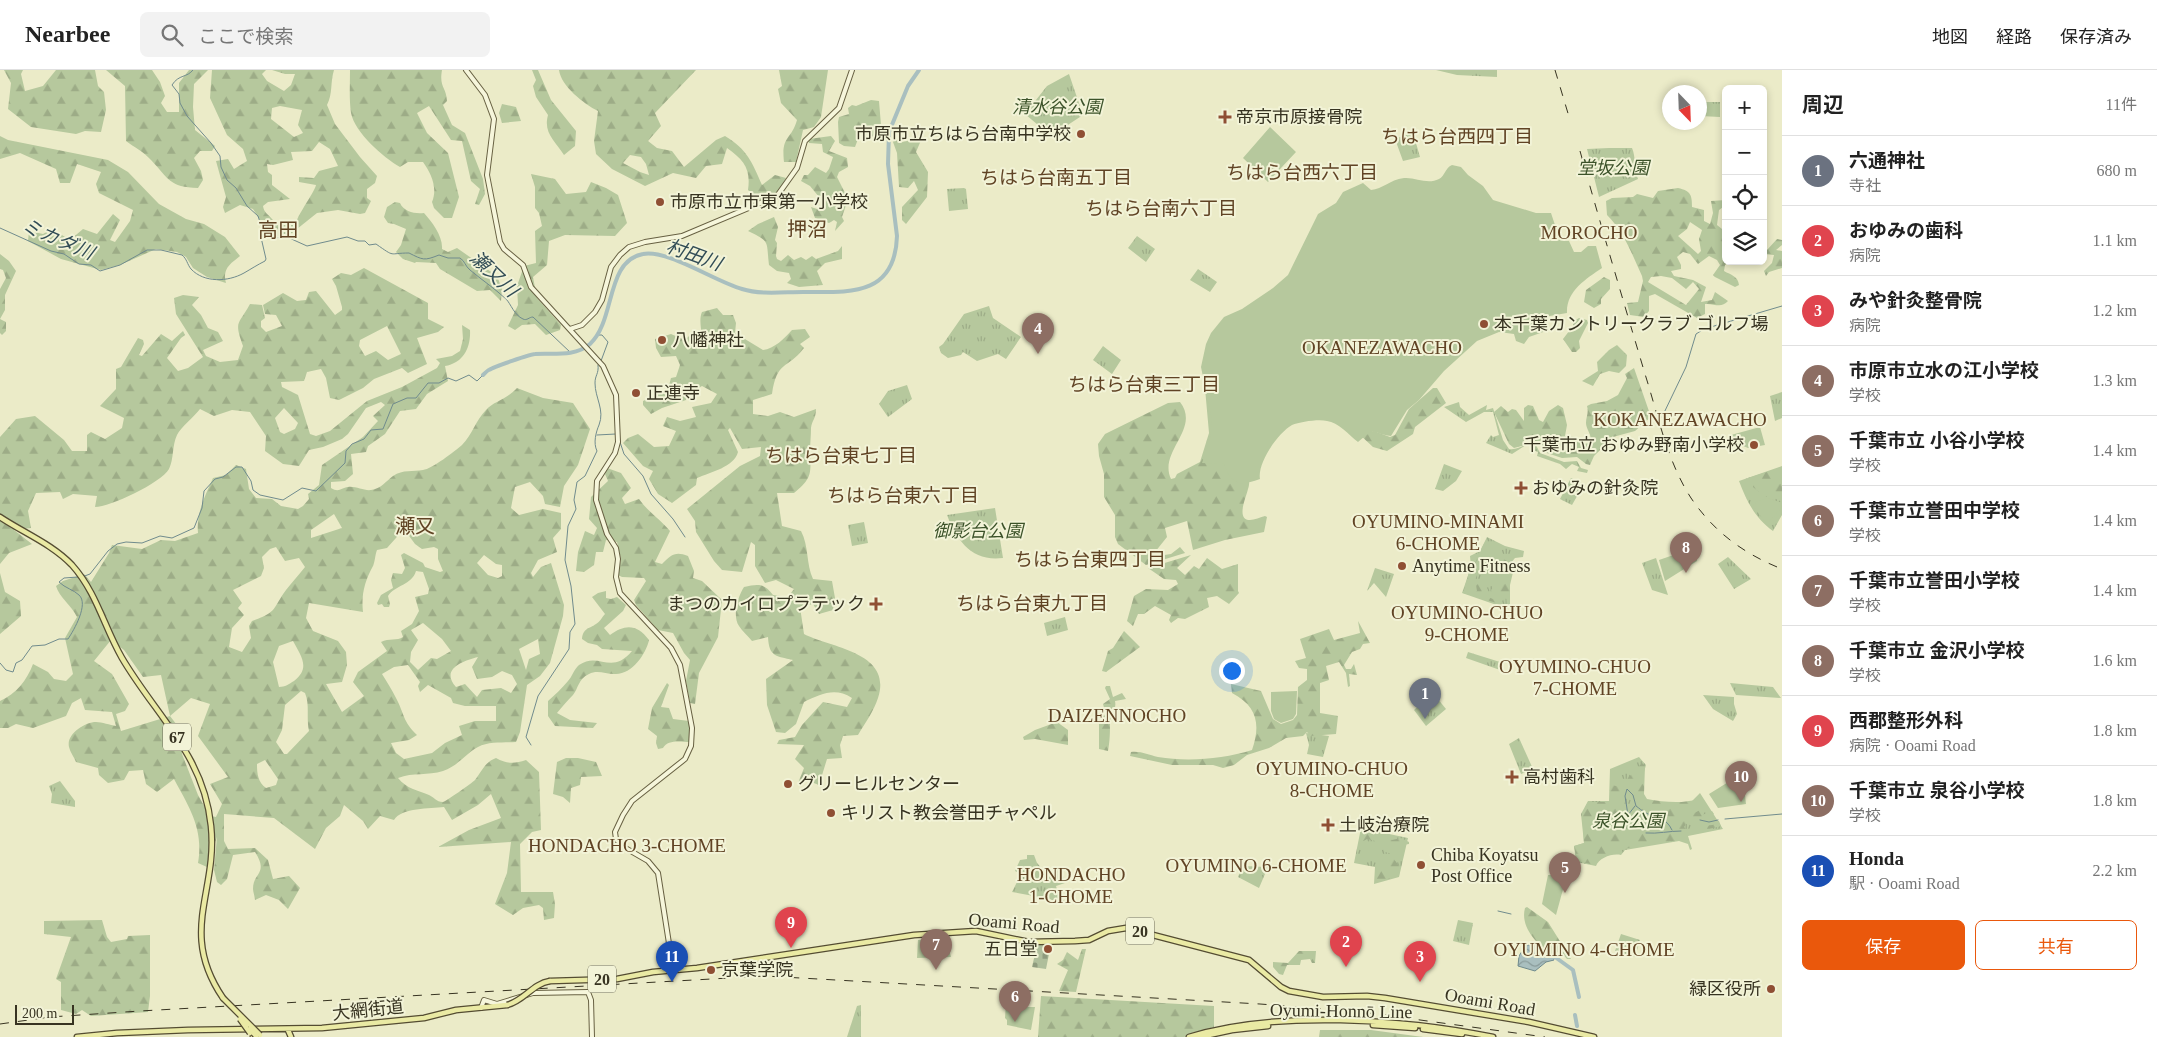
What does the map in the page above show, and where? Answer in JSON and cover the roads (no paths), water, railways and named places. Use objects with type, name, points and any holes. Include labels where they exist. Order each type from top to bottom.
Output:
[{"type":"main road","points":[[466,70],[485,95],[494,119],[487,175],[498,238],[504,249],[523,266],[531,287],[592,352],[608,373],[618,402],[619,429],[617,448],[612,459],[599,477],[595,490],[596,500],[607,534],[616,548],[618,559],[616,578],[620,593],[656,631],[678,660],[692,728],[691,746],[685,759],[632,801],[623,815],[615,834],[616,839],[622,846],[648,861],[658,873],[673,969]]},
{"type":"main road","points":[[570,329],[582,325],[595,312],[602,300],[611,267],[617,258],[629,248],[645,242],[682,236],[777,196],[797,168],[804,143],[839,108],[852,70]]},
{"type":"main road","name":"67","points":[[0,517],[60,554],[84,580],[100,608],[124,660],[189,754],[204,789],[209,809],[212,847],[200,931],[204,956],[213,981],[223,998],[257,1036]]},
{"type":"main road","name":"Ooami Road","points":[[673,969],[697,968],[914,935],[976,931],[1030,942],[1068,942],[1089,940],[1112,930],[1126,928],[1249,960],[1281,987],[1289,991],[1323,997],[1367,996],[1385,998],[1528,1022],[1594,1037]]},
{"type":"main road","name":"大網街道","points":[[76,1037],[125,1032],[288,1030],[421,1019],[453,1010],[507,1005],[516,1002],[537,985],[550,981],[617,979],[673,969]]},
{"type":"main road","points":[[481,1008],[484,1000],[498,1004],[533,993],[588,992],[591,1000],[592,1037]]},
{"type":"main road","points":[[223,998],[257,1036]]},
{"type":"main road","name":"Oyumi-Honnō Line","points":[[1189,1037],[1240,1025],[1329,1021],[1415,1025],[1493,1037]]},
{"type":"main road","name":"Oyumi-Honnō Line","points":[[1200,1037],[1250,1027],[1334,1024],[1417,1028],[1481,1037]]},
{"type":"main road","points":[[288,1030],[290,1037]]},
{"type":"water","points":[[1526,945],[1534,945],[1539,951],[1542,950],[1551,955],[1554,960],[1546,962],[1535,971],[1518,966],[1519,956]]},
{"type":"waterway","name":"瀬又川","points":[[193,70],[177,79],[172,85],[179,94],[180,103],[187,116],[220,156],[221,167],[227,180],[236,188],[247,206],[258,216],[263,231],[273,238],[287,237],[307,246],[347,237],[358,241],[365,241],[369,245],[376,244],[392,254],[409,253],[424,259],[439,255],[448,258],[460,258],[470,270],[506,299],[520,317],[526,320],[533,317],[571,353]]},
{"type":"waterway","name":"村田川","points":[[483,375],[492,368],[527,356],[571,353],[590,344],[598,334],[604,321],[616,279],[622,268],[631,259],[643,254],[665,256],[731,285],[757,292],[837,292],[866,287],[879,281],[888,270],[894,256],[897,236],[888,164],[889,132],[908,86],[919,70]]},
{"type":"waterway","name":"ミカダ川","points":[[0,228],[51,251],[64,254],[79,264],[91,265],[100,271],[120,265],[147,250],[161,250],[182,255],[196,274],[216,280],[238,276],[265,261],[260,233],[262,231]]},
{"type":"waterway","points":[[1662,417],[1686,367],[1696,334],[1704,329],[1782,306]]},
{"type":"waterway","points":[[599,335],[602,335],[608,342],[601,361]]},
{"type":"waterway","points":[[531,745],[526,737],[538,696],[569,649],[570,632],[575,624],[571,586],[565,560],[568,526],[576,509],[574,500],[577,482],[585,476],[597,451],[595,438],[601,420],[595,388],[598,365]]},
{"type":"waterway","name":"村田川","points":[[82,577],[90,574],[108,551],[117,544],[126,542],[142,543],[160,536],[172,538],[194,528],[202,508],[204,491],[215,479],[223,477],[236,467],[242,467],[251,481],[253,490],[260,495],[283,500],[302,488],[316,491],[345,463],[346,451],[352,444],[364,439],[371,430],[383,429],[393,404],[407,398],[416,398],[428,383],[439,383],[448,378],[456,381],[469,375],[477,381],[483,375]]},
{"type":"waterway","points":[[597,435],[616,434]]},
{"type":"waterway","points":[[620,442],[624,454],[643,476],[651,494],[673,519],[685,537]]},
{"type":"waterway","name":"村田川","points":[[0,663],[6,670],[13,672],[16,663],[22,660],[32,646],[45,645],[59,639],[68,639],[80,617],[82,599],[77,593],[59,582],[64,578],[78,577]]},
{"type":"waterway","points":[[1628,815],[1625,796],[1627,789],[1633,795],[1636,806],[1646,813],[1664,820],[1672,830]]},
{"type":"waterway","points":[[1628,823],[1628,815],[1635,806]]},
{"type":"waterway","points":[[1725,819],[1782,814]]},
{"type":"waterway","points":[[1700,820],[1709,822],[1718,820]]},
{"type":"waterway","points":[[1646,833],[1681,831]]},
{"type":"waterway","points":[[1498,911],[1511,914]]},
{"type":"waterway","points":[[1550,958],[1555,957],[1573,970],[1579,997]]},
{"type":"waterway","points":[[1575,1015],[1577,1026]]},
{"type":"railway","points":[[1555,70],[1570,120]]},
{"type":"railway","points":[[1580,151],[1664,438],[1683,484],[1700,510],[1731,541],[1755,556],[1782,569]]},
{"type":"railway","points":[[0,1024],[50,1017],[140,1011],[765,976],[1354,1011],[1545,1037]]},
{"type":"place","name":"帝京市原接骨院","points":[[1225,117]]},
{"type":"place","name":"市原市立ちはら台南中学校","points":[[1081,134]]},
{"type":"place","name":"市原市立市東第一小学校","points":[[660,202]]},
{"type":"place","name":"本千葉カントリークラブ ゴルフ場","points":[[1484,324]]},
{"type":"place","name":"八幡神社","points":[[662,340]]},
{"type":"place","name":"市原市立水の江小学校","points":[[1038,354]]},
{"type":"place","name":"正連寺","points":[[636,393]]},
{"type":"place","name":"千葉市立 おゆみ野南小学校","points":[[1754,445]]},
{"type":"place","name":"おゆみの針灸院","points":[[1521,488]]},
{"type":"place","name":"Anytime Fitness","points":[[1402,566]]},
{"type":"place","name":"千葉市立 金沢小学校","points":[[1686,573]]},
{"type":"place","name":"まつのカイロプラテック","points":[[876,604]]},
{"type":"place","name":"六通神社","points":[[1425,719]]},
{"type":"place","name":"高村歯科","points":[[1512,777]]},
{"type":"place","name":"グリーヒルセンター","points":[[788,784]]},
{"type":"place","name":"千葉市立 泉谷小学校","points":[[1741,802]]},
{"type":"place","name":"キリスト教会誉田チャペル","points":[[831,813]]},
{"type":"place","name":"土岐治療院","points":[[1328,825]]},
{"type":"place","name":"Chiba Koyatsu Post Office","points":[[1421,865]]},
{"type":"place","name":"千葉市立 小谷小学校","points":[[1565,893]]},
{"type":"place","name":"西郡整形外科","points":[[791,948]]},
{"type":"place","name":"五日堂","points":[[1048,949]]},
{"type":"place","name":"おゆみの歯科","points":[[1346,967]]},
{"type":"place","name":"京葉学院","points":[[711,970]]},
{"type":"place","name":"千葉市立誉田小学校","points":[[936,970]]},
{"type":"place","name":"Honda","points":[[672,982]]},
{"type":"place","name":"みや針灸整骨院","points":[[1420,982]]},
{"type":"place","name":"緑区役所","points":[[1771,989]]},
{"type":"place","name":"千葉市立誉田中学校","points":[[1015,1022]]},
{"type":"district","name":"ちはら台西四丁目","points":[[1457,136]]},
{"type":"district","name":"ちはら台西六丁目","points":[[1302,172]]},
{"type":"district","name":"ちはら台南五丁目","points":[[1056,177]]},
{"type":"district","name":"ちはら台南六丁目","points":[[1161,208]]},
{"type":"district","name":"押沼","points":[[807,229]]},
{"type":"district","name":"高田","points":[[278,230]]},
{"type":"district","name":"MOROCHO","points":[[1589,232]]},
{"type":"district","name":"OKANEZAWACHO","points":[[1382,347]]},
{"type":"district","name":"ちはら台東三丁目","points":[[1144,384]]},
{"type":"district","name":"KOKANEZAWACHO","points":[[1680,419]]},
{"type":"district","name":"ちはら台東七丁目","points":[[841,455]]},
{"type":"district","name":"ちはら台東六丁目","points":[[903,495]]},
{"type":"district","name":"瀬又","points":[[415,526]]},
{"type":"district","name":"OYUMINO-MINAMI 6-CHOME","points":[[1438,532]]},
{"type":"district","name":"ちはら台東四丁目","points":[[1090,559]]},
{"type":"district","name":"ちはら台東九丁目","points":[[1032,603]]},
{"type":"district","name":"OYUMINO-CHUO 9-CHOME","points":[[1467,623]]},
{"type":"district","name":"OYUMINO-CHUO 7-CHOME","points":[[1575,677]]},
{"type":"district","name":"DAIZENNOCHO","points":[[1117,715]]},
{"type":"district","name":"OYUMINO-CHUO 8-CHOME","points":[[1332,779]]},
{"type":"district","name":"HONDACHO 3-CHOME","points":[[627,845]]},
{"type":"district","name":"OYUMINO 6-CHOME","points":[[1256,865]]},
{"type":"district","name":"HONDACHO 1-CHOME","points":[[1071,885]]},
{"type":"district","name":"OYUMINO 4-CHOME","points":[[1584,949]]},
{"type":"park label","name":"清水谷公園","points":[[1057,107]]},
{"type":"park label","name":"堂坂公園","points":[[1613,168]]},
{"type":"park label","name":"御影台公園","points":[[978,531]]},
{"type":"park label","name":"泉谷公園","points":[[1628,821]]}]
